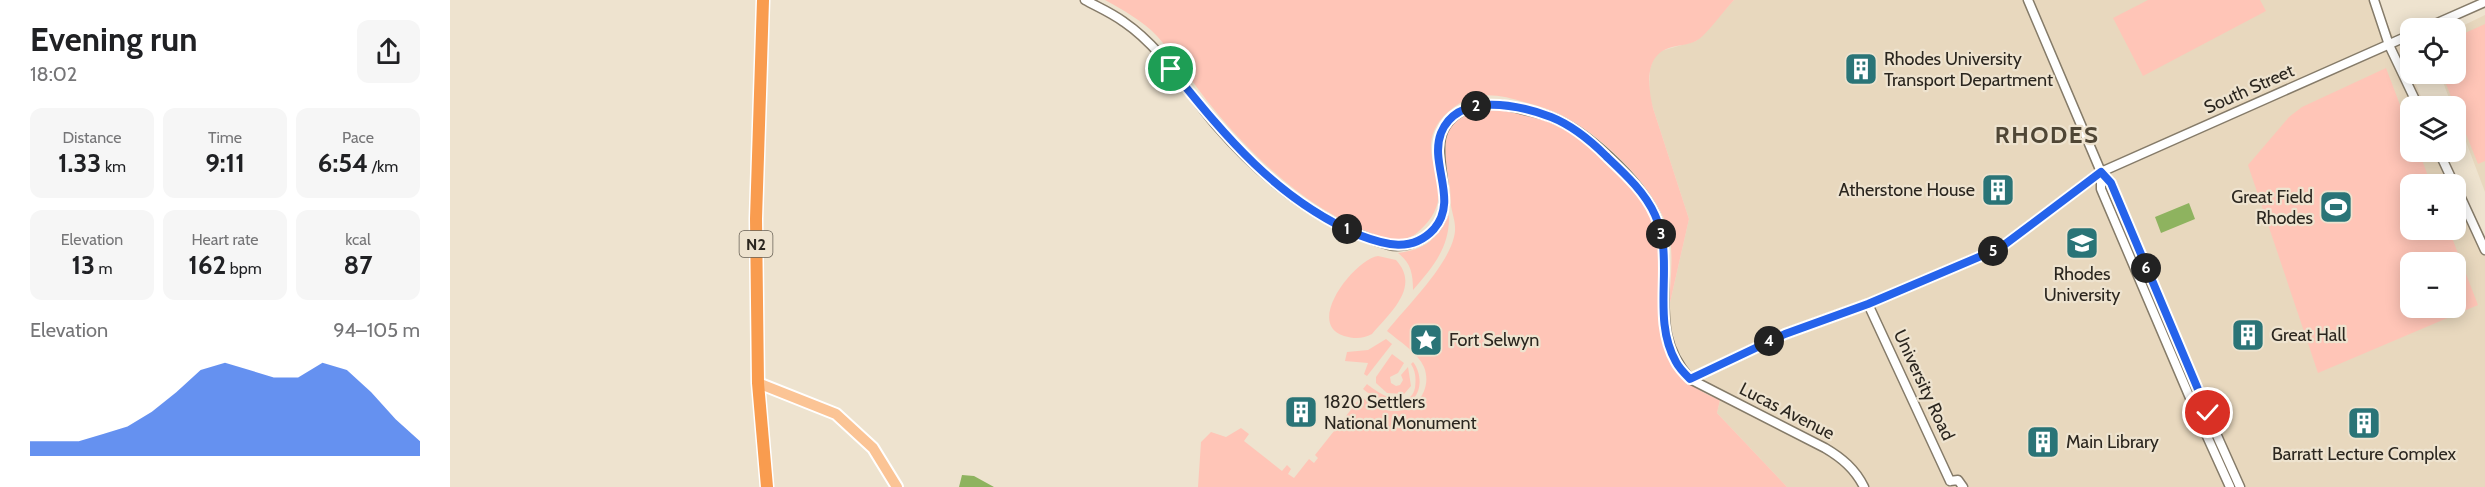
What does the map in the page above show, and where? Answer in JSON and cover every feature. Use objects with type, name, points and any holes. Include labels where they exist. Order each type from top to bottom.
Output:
[{"type":"highway","name":"N2","points":[[763,0],[756,219],[758,383],[767,487]]},
{"type":"main road","points":[[758,383],[836,414],[873,448],[897,487]]},
{"type":"street","name":"Lucas Avenue","points":[[1085,0],[1125,22],[1150,44],[1217,126],[1258,169],[1291,196],[1318,216],[1366,238],[1392,246],[1404,246],[1425,237],[1438,222],[1445,200],[1438,145],[1446,124],[1455,114],[1469,107],[1512,106],[1550,117],[1564,124],[1605,154],[1634,185],[1655,214],[1664,257],[1663,308],[1671,351],[1676,363],[1690,379],[1842,458],[1864,487]]},
{"type":"street","points":[[2028,0],[2101,172],[2111,183],[2240,487]]},
{"type":"street","points":[[2374,0],[2389,45],[2413,96]]},
{"type":"street","points":[[2449,18],[2485,2]]},
{"type":"street","name":"South Street","points":[[1690,379],[1785,334],[1868,304],[2000,248],[2101,172],[2400,40]]},
{"type":"street","points":[[2101,172],[2101,189],[2230,487]]},
{"type":"street","points":[[2466,209],[2485,250]]},
{"type":"street","name":"University Road","points":[[1868,304],[1948,484],[1958,480],[1963,487]]},
{"type":"shaded area","points":[[1105,0],[1734,0],[1700,38],[1661,52],[1655,58],[1650,73],[1653,108],[1689,219],[1669,307],[1671,246],[1667,226],[1651,195],[1626,164],[1611,150],[1581,126],[1561,115],[1518,100],[1490,95],[1470,98],[1454,107],[1437,126],[1431,144],[1439,192],[1437,205],[1431,218],[1410,237],[1394,240],[1384,238],[1355,227],[1309,200],[1288,184],[1248,148],[1230,128],[1157,36],[1126,12]]},
{"type":"shaded area","name":"Rhodes University","points":[[1734,0],[2377,0],[2400,48],[2400,84],[2416,84],[2421,96],[2400,96],[2400,162],[2447,162],[2452,174],[2400,174],[2400,240],[2466,240],[2466,209],[2485,256],[2485,487],[1787,487],[1717,413],[1722,391],[1698,379],[1690,371],[1677,348],[1669,320],[1669,307],[1689,219],[1649,95],[1650,69],[1654,57],[1661,51],[1696,41]]},
{"type":"shaded area","points":[[2148,0],[2260,0],[2266,11],[2143,76],[2113,18]]},
{"type":"shaded area","points":[[2485,15],[2485,192],[2466,142],[2466,96],[2448,96],[2444,84],[2466,84],[2466,24]]},
{"type":"shaded area","points":[[2485,24],[2485,161],[2478,164],[2466,134],[2466,96],[2451,96],[2446,84],[2466,84],[2466,33]]},
{"type":"shaded area","name":"Great Field Rhodes","points":[[2386,68],[2400,105],[2400,162],[2423,162],[2427,174],[2400,174],[2400,240],[2453,240],[2458,252],[2400,252],[2400,318],[2447,318],[2318,373],[2248,165],[2289,117],[2302,107]]},
{"type":"shaded area","points":[[1495,109],[1538,117],[1569,132],[1604,158],[1634,190],[1654,226],[1660,245],[1662,260],[1660,321],[1666,351],[1681,375],[1705,393],[1720,400],[1717,413],[1787,487],[1198,487],[1201,442],[1211,432],[1226,437],[1241,428],[1249,434],[1244,441],[1282,471],[1287,465],[1291,469],[1288,474],[1294,478],[1309,459],[1314,463],[1318,458],[1315,455],[1361,397],[1391,411],[1408,408],[1420,398],[1426,384],[1424,367],[1413,352],[1387,331],[1435,273],[1450,249],[1454,237],[1455,225],[1446,152],[1449,130],[1454,122],[1464,115]]},
{"type":"shaded area","points":[[2189,203],[2195,219],[2161,233],[2155,217]]},
{"type":"shaded area","points":[[1449,215],[1447,237],[1439,256],[1413,290],[1410,269],[1398,253],[1416,249],[1429,242],[1435,237]]},
{"type":"shaded area","points":[[1378,256],[1396,260],[1403,270],[1404,290],[1394,308],[1372,334],[1358,338],[1344,336],[1333,329],[1329,319],[1331,306],[1337,293],[1357,268]]},
{"type":"shaded area","name":"Great Field Rhodes","points":[[2466,274],[2478,305],[2466,310]]},
{"type":"shaded area","points":[[1386,339],[1392,344],[1367,376],[1364,374],[1368,363],[1345,361],[1347,352],[1368,350]]},
{"type":"shaded area","points":[[1392,354],[1404,363],[1398,373],[1390,377],[1391,383],[1396,386],[1400,385],[1403,380],[1401,375],[1408,367],[1411,386],[1404,394],[1387,393],[1376,383],[1376,377]]},
{"type":"shaded area","points":[[1413,362],[1419,375],[1419,389],[1412,400],[1406,404],[1393,405],[1383,402],[1363,389],[1367,384],[1393,399],[1407,399],[1415,388],[1414,370],[1411,364]]},
{"type":"shaded area","points":[[962,475],[974,476],[994,487],[959,487]]},
{"type":"place","name":"Rhodes University Transport Department","points":[[1861,69]]},
{"type":"place","name":"Atherstone House","points":[[1998,190]]},
{"type":"place","name":"Great Field Rhodes","points":[[2336,207]]},
{"type":"place","name":"Rhodes University","points":[[2082,243]]},
{"type":"place","name":"Great Hall","points":[[2248,335]]},
{"type":"place","name":"Fort Selwyn","points":[[1426,340]]},
{"type":"place","name":"1820 Settlers National Monument","points":[[1301,412]]},
{"type":"place","name":"Barratt Lecture Complex","points":[[2364,423]]},
{"type":"place","name":"Main Library","points":[[2043,442]]},
{"type":"district","name":"RHODES","points":[[2047,135]]},
{"type":"route","points":[[1171,69],[1217,126],[1258,169],[1291,196],[1318,216],[1366,238],[1392,246],[1404,246],[1425,237],[1434,229],[1443,212],[1445,200],[1438,145],[1446,124],[1455,114],[1469,107],[1512,106],[1550,117],[1564,124],[1605,154],[1628,178],[1655,214],[1664,257],[1663,308],[1667,339],[1676,363],[1690,379],[1785,334],[1868,304],[2000,248],[2101,172],[2111,183],[2208,413]]}]
